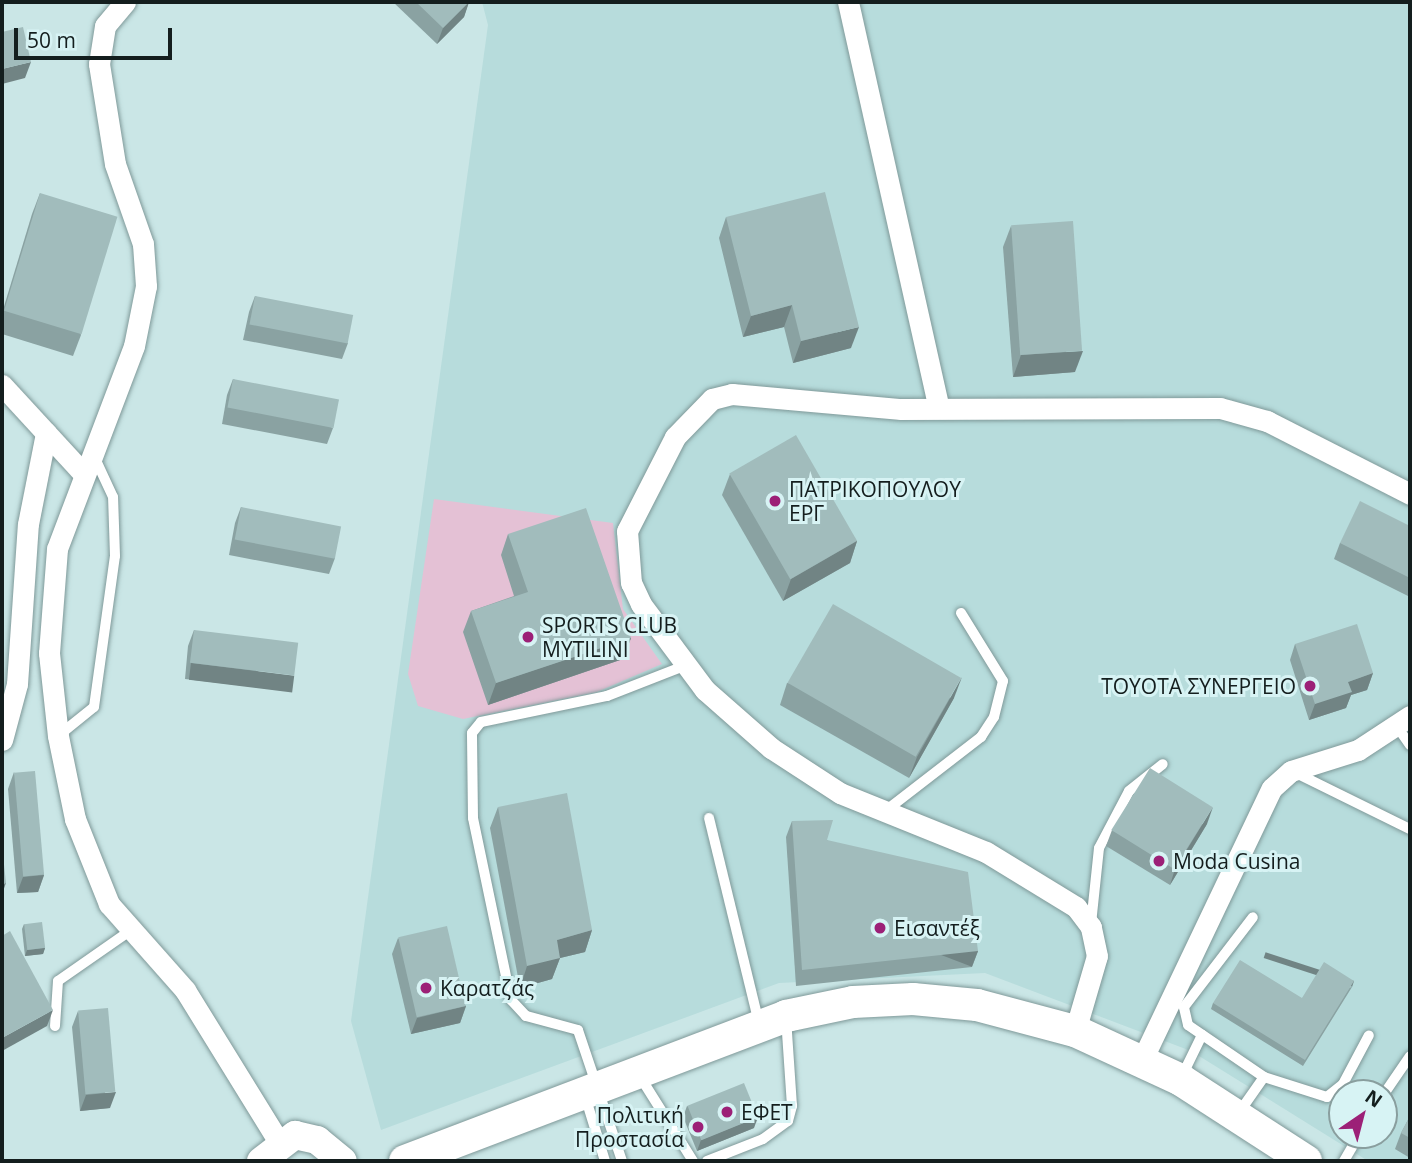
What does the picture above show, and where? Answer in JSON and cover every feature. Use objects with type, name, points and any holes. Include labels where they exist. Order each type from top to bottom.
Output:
[{"type":"main road","points":[[405,1161],[773,1021],[853,1002],[913,999],[977,1005],[1075,1031],[1181,1080],[1238,1114],[1306,1161]]},
{"type":"main road","points":[[451,1161],[555,1106]]},
{"type":"street","points":[[125,2],[105,26],[99,64],[115,164],[144,244],[146,286],[134,346],[91,448],[57,549],[49,653],[58,736],[95,878],[131,930],[185,990],[270,1152],[307,1136],[338,1158]]},
{"type":"street","points":[[848,2],[938,407]]},
{"type":"street","points":[[2,385],[82,472]]},
{"type":"street","points":[[1075,1031],[1097,956],[1091,927],[1076,907],[986,852],[840,793],[771,747],[684,666],[640,604],[631,583],[627,531],[655,470],[696,415],[712,399],[732,394],[938,407],[1220,408],[1267,421],[1410,494]]},
{"type":"street","points":[[2,740],[17,684],[28,524],[46,433]]},
{"type":"street","points":[[1142,1060],[1272,788],[1292,771],[1358,750],[1406,729]]},
{"type":"lane","points":[[58,736],[94,707],[115,556],[113,497],[91,448]]},
{"type":"lane","points":[[884,812],[981,737],[994,717],[1003,681],[961,613]]},
{"type":"lane","points":[[605,1161],[575,1027],[526,1016],[511,1000],[473,818],[472,733],[481,722],[607,696],[684,666]]},
{"type":"lane","points":[[1091,927],[1099,848],[1129,791],[1163,764]]},
{"type":"lane","points":[[1292,771],[1410,829]]},
{"type":"lane","points":[[707,1161],[763,1139],[788,1121],[792,1106],[773,1021],[709,818]]},
{"type":"lane","points":[[1253,917],[1187,998],[1188,1025],[1264,1077],[1327,1097],[1343,1084],[1369,1035]]},
{"type":"lane","points":[[55,1026],[58,981],[131,930]]},
{"type":"lane","points":[[1181,1080],[1202,1035]]},
{"type":"lane","points":[[1394,1079],[1410,1056]]},
{"type":"lane","points":[[637,1072],[694,1161]]},
{"type":"lane","points":[[1238,1114],[1264,1077]]},
{"type":"lane","points":[[591,1091],[622,1161]]},
{"type":"shaded area","points":[[482,2],[1410,2],[1410,1161],[1368,1161],[1349,1149],[1398,1149],[1398,1079],[1328,1079],[1328,1136],[1191,1051],[985,973],[779,983],[381,1130],[351,1021],[488,25]]},
{"type":"shaded area","name":"SPORTS CLUB MYTILINI","points":[[434,499],[613,523],[623,609],[662,664],[597,692],[463,719],[418,706],[408,674]]},
{"type":"building","points":[[416,2],[469,2],[443,28]]},
{"type":"building","points":[[23,27],[31,62],[2,69],[2,32]]},
{"type":"building","points":[[825,192],[859,327],[801,341],[792,305],[751,316],[726,217]]},
{"type":"building","points":[[40,193],[117,217],[81,334],[4,311]]},
{"type":"building","points":[[1073,221],[1082,351],[1020,355],[1011,225]]},
{"type":"building","points":[[255,296],[353,315],[348,344],[249,324]]},
{"type":"building","points":[[233,379],[339,400],[333,428],[227,407]]},
{"type":"building","points":[[796,435],[857,541],[790,579],[729,473]]},
{"type":"building","points":[[1360,501],[1410,526],[1410,578],[1340,543]]},
{"type":"building","points":[[241,507],[341,526],[335,559],[235,539]]},
{"type":"building","points":[[586,508],[631,638],[496,683],[471,611],[528,592],[508,534]]},
{"type":"building","points":[[833,604],[961,678],[916,757],[788,683]]},
{"type":"building","points":[[1357,624],[1373,673],[1348,682],[1352,692],[1315,704],[1295,644]]},
{"type":"building","points":[[194,630],[298,643],[294,676],[190,663]]},
{"type":"building","points":[[1150,768],[1213,807],[1174,869],[1111,830]]},
{"type":"building","points":[[35,771],[44,875],[23,876],[14,773]]},
{"type":"building","points":[[567,793],[592,930],[557,940],[560,958],[527,966],[498,807]]},
{"type":"building","name":"Εισαντέξ","points":[[833,820],[827,840],[968,872],[978,951],[802,970],[792,821]]},
{"type":"building","points":[[2,846],[6,883],[2,884]]},
{"type":"building","points":[[42,922],[45,948],[27,950],[24,924]]},
{"type":"building","name":"Καρατζάς","points":[[447,926],[465,1006],[417,1017],[398,937]]},
{"type":"building","points":[[10,931],[53,1010],[2,1038],[2,936]]},
{"type":"building","points":[[1240,960],[1302,998],[1324,962],[1354,981],[1305,1060],[1213,1003]]},
{"type":"building","points":[[108,1008],[115,1092],[85,1094],[78,1011]]},
{"type":"building","points":[[744,1083],[758,1117],[701,1140],[687,1106]]},
{"type":"building","points":[[1410,1116],[1410,1138],[1401,1133]]},
{"type":"place","name":"ΠΑΤΡΙΚΟΠΟΥΛΟΥ ΕΡΓ","points":[[775,501]]},
{"type":"place","name":"SPORTS CLUB MYTILINI","points":[[528,637]]},
{"type":"place","name":"ΤΟΥΟΤΑ ΣΥΝΕΡΓΕΙΟ","points":[[1310,686]]},
{"type":"place","name":"Moda Cusina","points":[[1159,861]]},
{"type":"place","name":"Εισαντέξ","points":[[880,928]]},
{"type":"place","name":"Καρατζάς","points":[[426,988]]},
{"type":"place","name":"ΕΦΕΤ","points":[[727,1112]]},
{"type":"place","name":"Πολιτική Προστασία","points":[[698,1127]]}]
